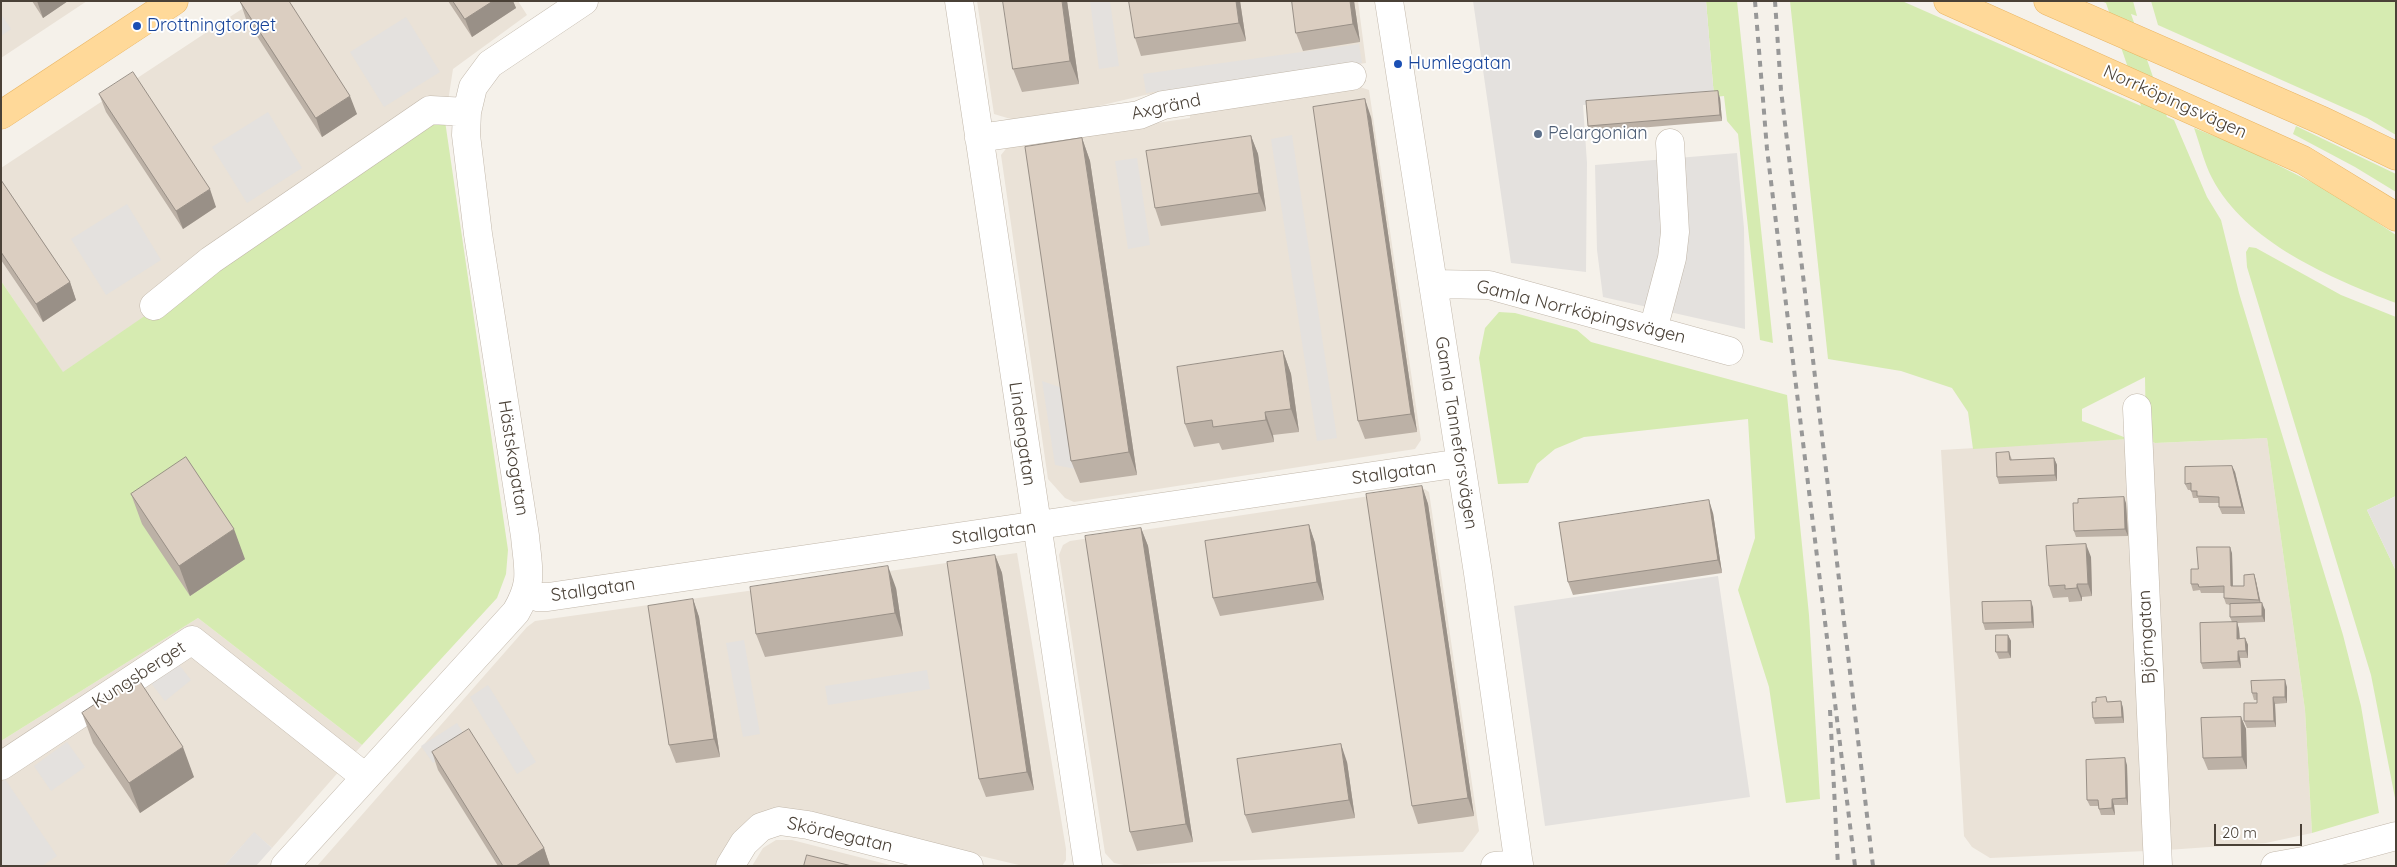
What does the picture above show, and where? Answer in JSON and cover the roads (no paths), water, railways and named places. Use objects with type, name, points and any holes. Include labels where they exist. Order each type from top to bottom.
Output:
[{"type":"main road","points":[[1,115],[174,1]]},
{"type":"main road","name":"Norrköpingsvägen","points":[[1948,1],[2302,160],[2396,217]]},
{"type":"main road","points":[[2048,1],[2323,121],[2396,156]]},
{"type":"street","name":"Lindengatan","points":[[959,1],[1088,866]]},
{"type":"street","name":"Gamla Tanneforsvägen","points":[[1389,1],[1461,463],[1511,865]]},
{"type":"street","name":"Hästskogatan","points":[[285,866],[516,612],[527,593],[529,576],[525,536],[478,234],[466,135],[467,112],[473,87],[490,64],[574,4]]},
{"type":"street","name":"Axgränd","points":[[979,138],[1139,114],[1163,105],[1352,76]]},
{"type":"street","points":[[154,306],[212,260],[430,110],[467,112]]},
{"type":"street","points":[[1653,330],[1672,258],[1675,232],[1670,143]]},
{"type":"street","name":"Gamla Norrköpingsvägen","points":[[1433,284],[1489,285],[1729,351]]},
{"type":"street","name":"Björngatan","points":[[2137,408],[2158,866]]},
{"type":"street","name":"Stallgatan","points":[[527,593],[538,597],[548,597],[1036,527],[1461,463]]},
{"type":"street","name":"Kungsberget","points":[[1,766],[192,640],[365,777]]},
{"type":"street","name":"Skördegatan","points":[[730,866],[744,843],[761,826],[779,821],[808,826],[969,866]]},
{"type":"street","points":[[2275,866],[2303,861],[2396,836]]},
{"type":"railway","points":[[1755,1],[1767,149],[1855,866]]},
{"type":"railway","points":[[1775,1],[1781,90],[1873,866]]},
{"type":"railway","points":[[1830,710],[1838,866]]},
{"type":"place","name":"Drottningtorget","points":[[137,26]]},
{"type":"place","name":"Humlegatan","points":[[1398,64]]},
{"type":"place","name":"Pelargonian","points":[[1538,134]]}]
